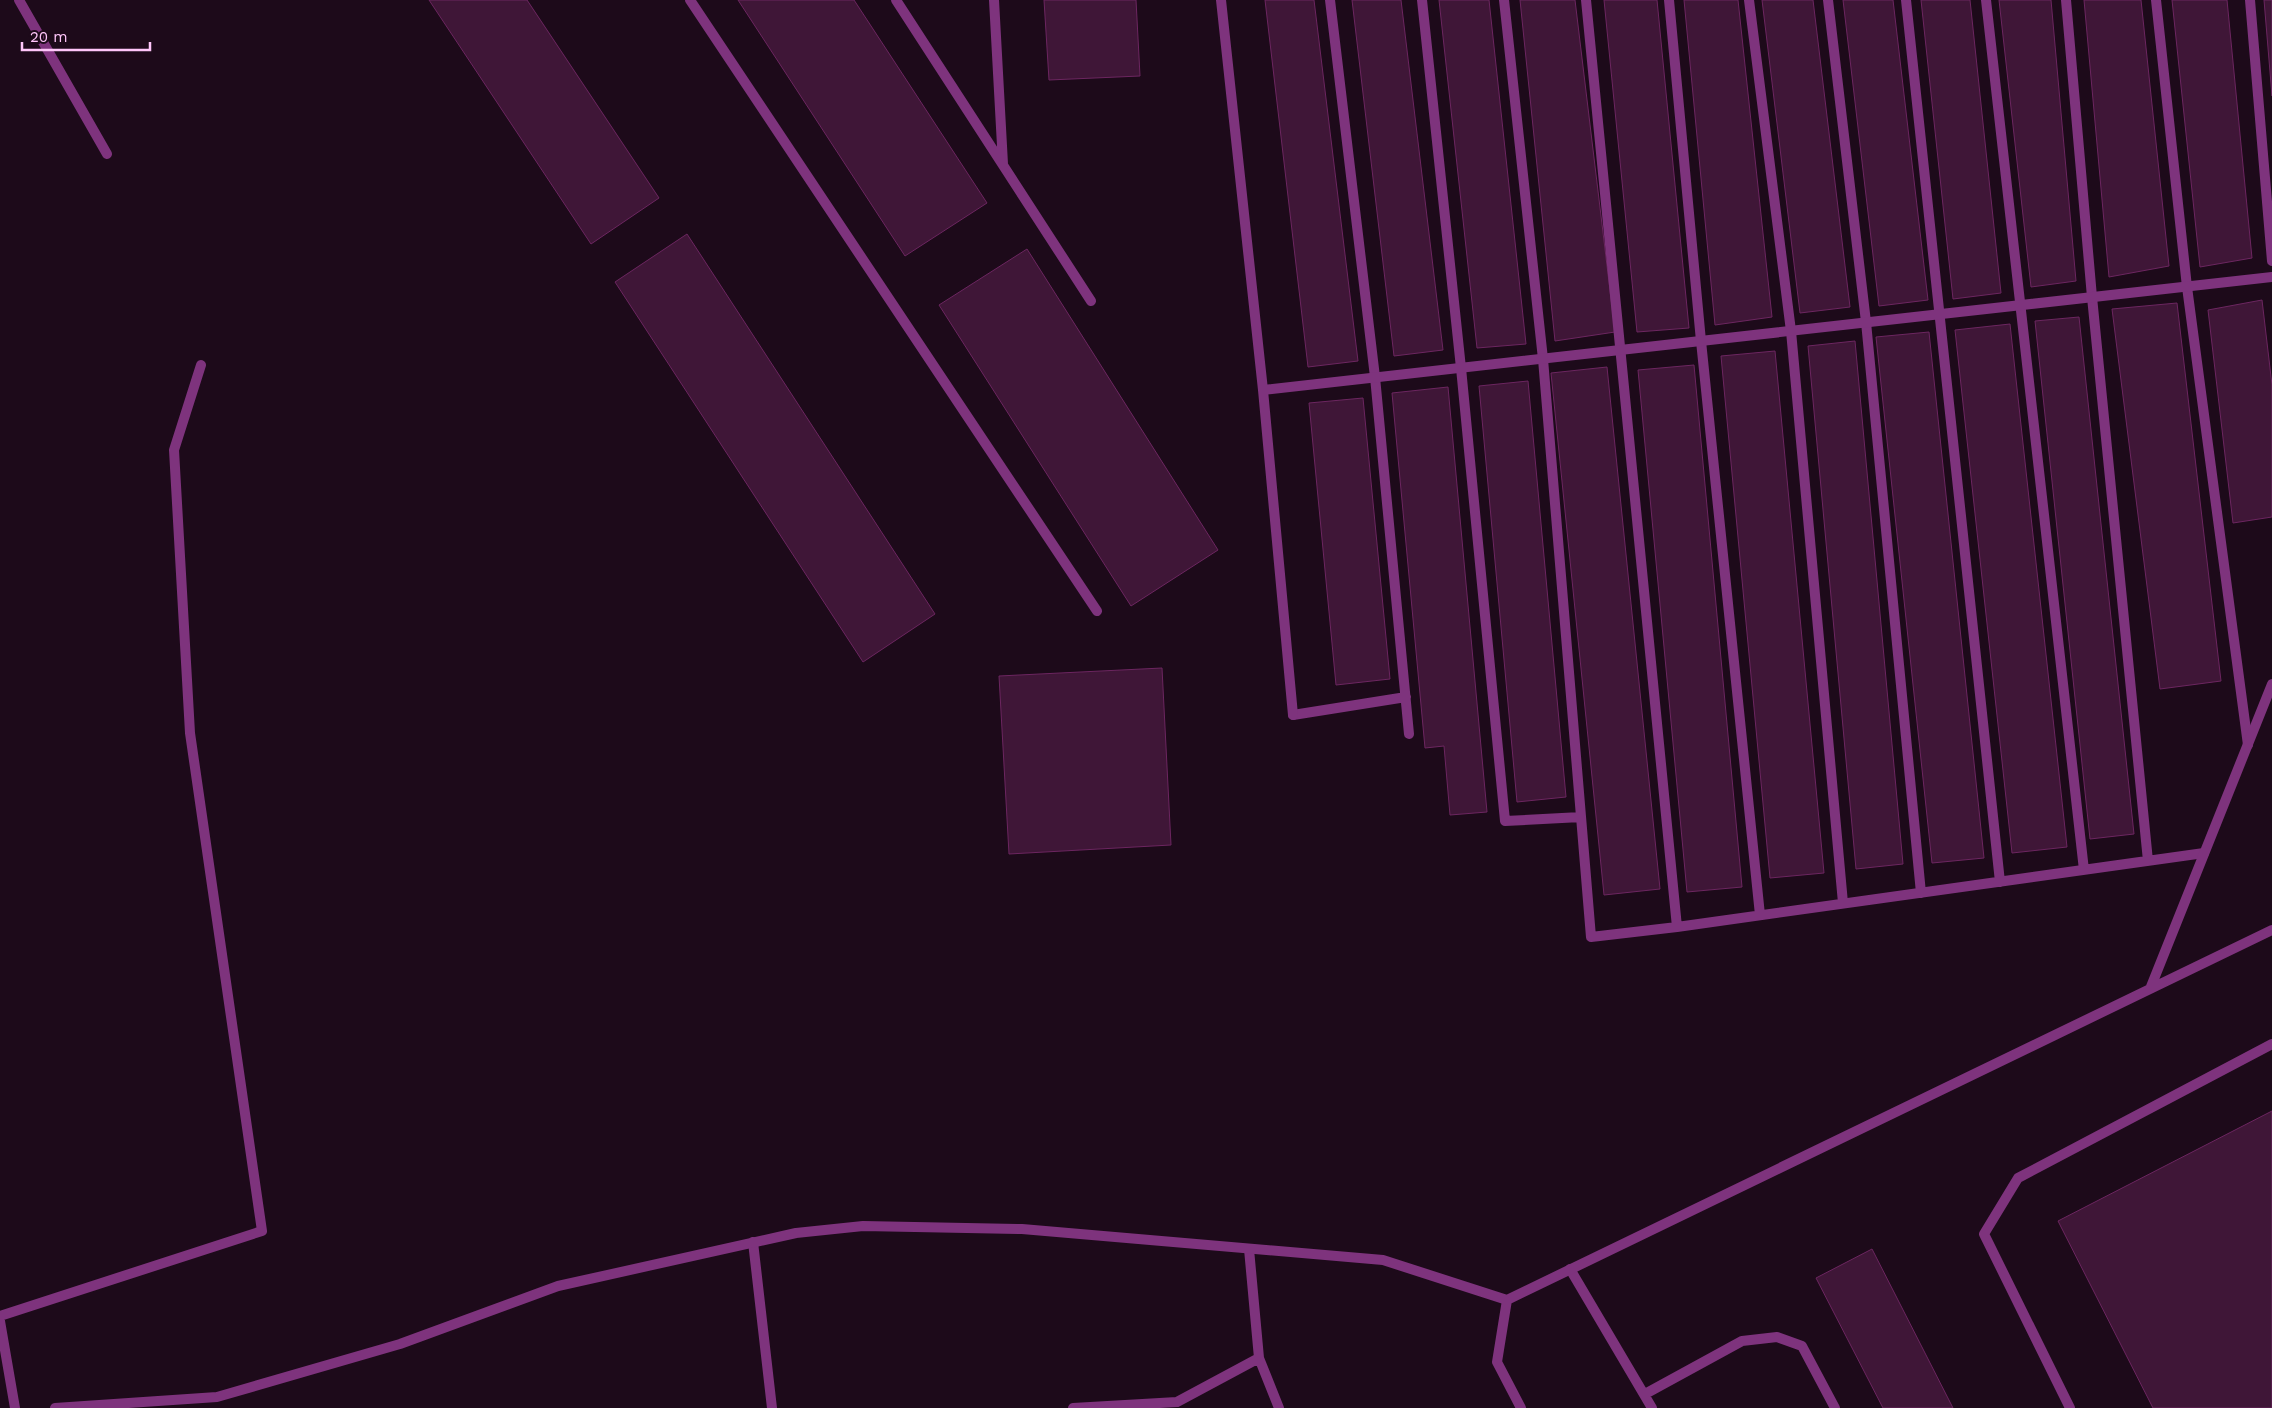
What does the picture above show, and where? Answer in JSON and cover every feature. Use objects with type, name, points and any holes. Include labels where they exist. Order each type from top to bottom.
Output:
[{"type":"street","points":[[19,0],[107,154]]},
{"type":"street","points":[[690,0],[1097,611]]},
{"type":"street","points":[[896,0],[1091,301]]},
{"type":"street","points":[[994,0],[1003,165]]},
{"type":"street","points":[[1221,0],[1263,390],[1293,715],[1406,697]]},
{"type":"street","points":[[1330,0],[1375,377],[1409,734]]},
{"type":"street","points":[[1422,0],[1462,368],[1505,821],[1582,817]]},
{"type":"street","points":[[1504,0],[1543,359],[1591,937],[1677,927],[2204,853]]},
{"type":"street","points":[[1586,0],[1622,349],[1677,927]]},
{"type":"street","points":[[1669,0],[1701,341],[1760,915]]},
{"type":"street","points":[[1749,0],[1791,331],[1843,903]]},
{"type":"street","points":[[1828,0],[1866,322],[1921,893]]},
{"type":"street","points":[[1906,0],[2000,882]]},
{"type":"street","points":[[1986,0],[2084,870]]},
{"type":"street","points":[[2066,0],[2092,297],[2148,861]]},
{"type":"street","points":[[2156,0],[2187,287],[2248,745]]},
{"type":"street","points":[[2250,0],[2272,261]]},
{"type":"street","points":[[1263,390],[2272,277]]},
{"type":"street","points":[[0,1316],[262,1231],[190,733],[174,450],[201,365]]},
{"type":"street","points":[[2150,989],[2272,684]]},
{"type":"street","points":[[55,1408],[217,1397],[400,1344],[558,1286],[796,1233],[863,1226],[1022,1229],[1383,1260],[1507,1300],[2272,930]]},
{"type":"street","points":[[2070,1408],[1984,1234],[2018,1178],[2272,1044]]},
{"type":"street","points":[[753,1242],[772,1408]]},
{"type":"street","points":[[1249,1249],[1259,1358],[1279,1408]]},
{"type":"street","points":[[1570,1270],[1652,1408]]},
{"type":"street","points":[[1507,1300],[1497,1362],[1521,1408]]},
{"type":"street","points":[[0,1321],[14,1408]]},
{"type":"street","points":[[1645,1394],[1742,1342],[1777,1337],[1802,1346],[1835,1408]]},
{"type":"street","points":[[1073,1408],[1177,1402],[1259,1358]]},
{"type":"building","points":[[429,0],[527,0],[659,198],[591,244]]},
{"type":"building","points":[[738,0],[854,0],[987,203],[905,256]]},
{"type":"building","points":[[1044,0],[1136,0],[1140,76],[1049,80]]},
{"type":"building","points":[[1265,0],[1314,0],[1358,361],[1308,367]]},
{"type":"building","points":[[1352,0],[1401,0],[1443,350],[1394,356]]},
{"type":"building","points":[[1439,0],[1489,0],[1526,344],[1477,348]]},
{"type":"building","points":[[1520,0],[1575,0],[1615,332],[1555,341]]},
{"type":"building","points":[[1604,0],[1657,0],[1689,328],[1637,332]]},
{"type":"building","points":[[1684,0],[1738,0],[1772,317],[1715,325]]},
{"type":"building","points":[[1762,0],[1813,0],[1850,307],[1800,313]]},
{"type":"building","points":[[1843,0],[1893,0],[1928,300],[1879,306]]},
{"type":"building","points":[[1921,0],[1970,0],[2001,293],[1953,299]]},
{"type":"building","points":[[1999,0],[2051,0],[2076,281],[2031,287]]},
{"type":"building","points":[[2084,0],[2141,0],[2169,266],[2109,277]]},
{"type":"building","points":[[2172,0],[2227,0],[2252,258],[2200,267]]},
{"type":"building","points":[[2264,0],[2272,0],[2272,96]]},
{"type":"building","points":[[687,234],[935,614],[863,662],[615,282]]},
{"type":"building","points":[[1027,249],[1218,550],[1131,606],[939,305]]},
{"type":"building","points":[[2262,300],[2272,385],[2272,517],[2233,523],[2208,310]]},
{"type":"building","points":[[2177,303],[2221,681],[2160,689],[2112,309]]},
{"type":"building","points":[[2079,317],[2134,834],[2090,839],[2035,321]]},
{"type":"building","points":[[2010,324],[2067,847],[2012,853],[1955,330]]},
{"type":"building","points":[[1929,332],[1984,858],[1932,863],[1876,337]]},
{"type":"building","points":[[1855,341],[1903,864],[1856,869],[1808,346]]},
{"type":"building","points":[[1775,351],[1824,873],[1770,878],[1721,356]]},
{"type":"building","points":[[1694,365],[1742,887],[1687,892],[1638,370]]},
{"type":"building","points":[[1607,367],[1660,889],[1604,895],[1551,373]]},
{"type":"building","points":[[1528,381],[1566,797],[1517,802],[1479,386]]},
{"type":"building","points":[[1448,387],[1487,812],[1450,815],[1444,746],[1425,748],[1392,393]]},
{"type":"building","points":[[1363,398],[1390,679],[1336,685],[1309,403]]},
{"type":"building","points":[[1162,668],[1171,845],[1009,854],[999,676]]},
{"type":"building","points":[[2272,1111],[2272,1408],[2153,1408],[2058,1221]]},
{"type":"building","points":[[1872,1249],[1953,1408],[1883,1408],[1816,1278]]}]
